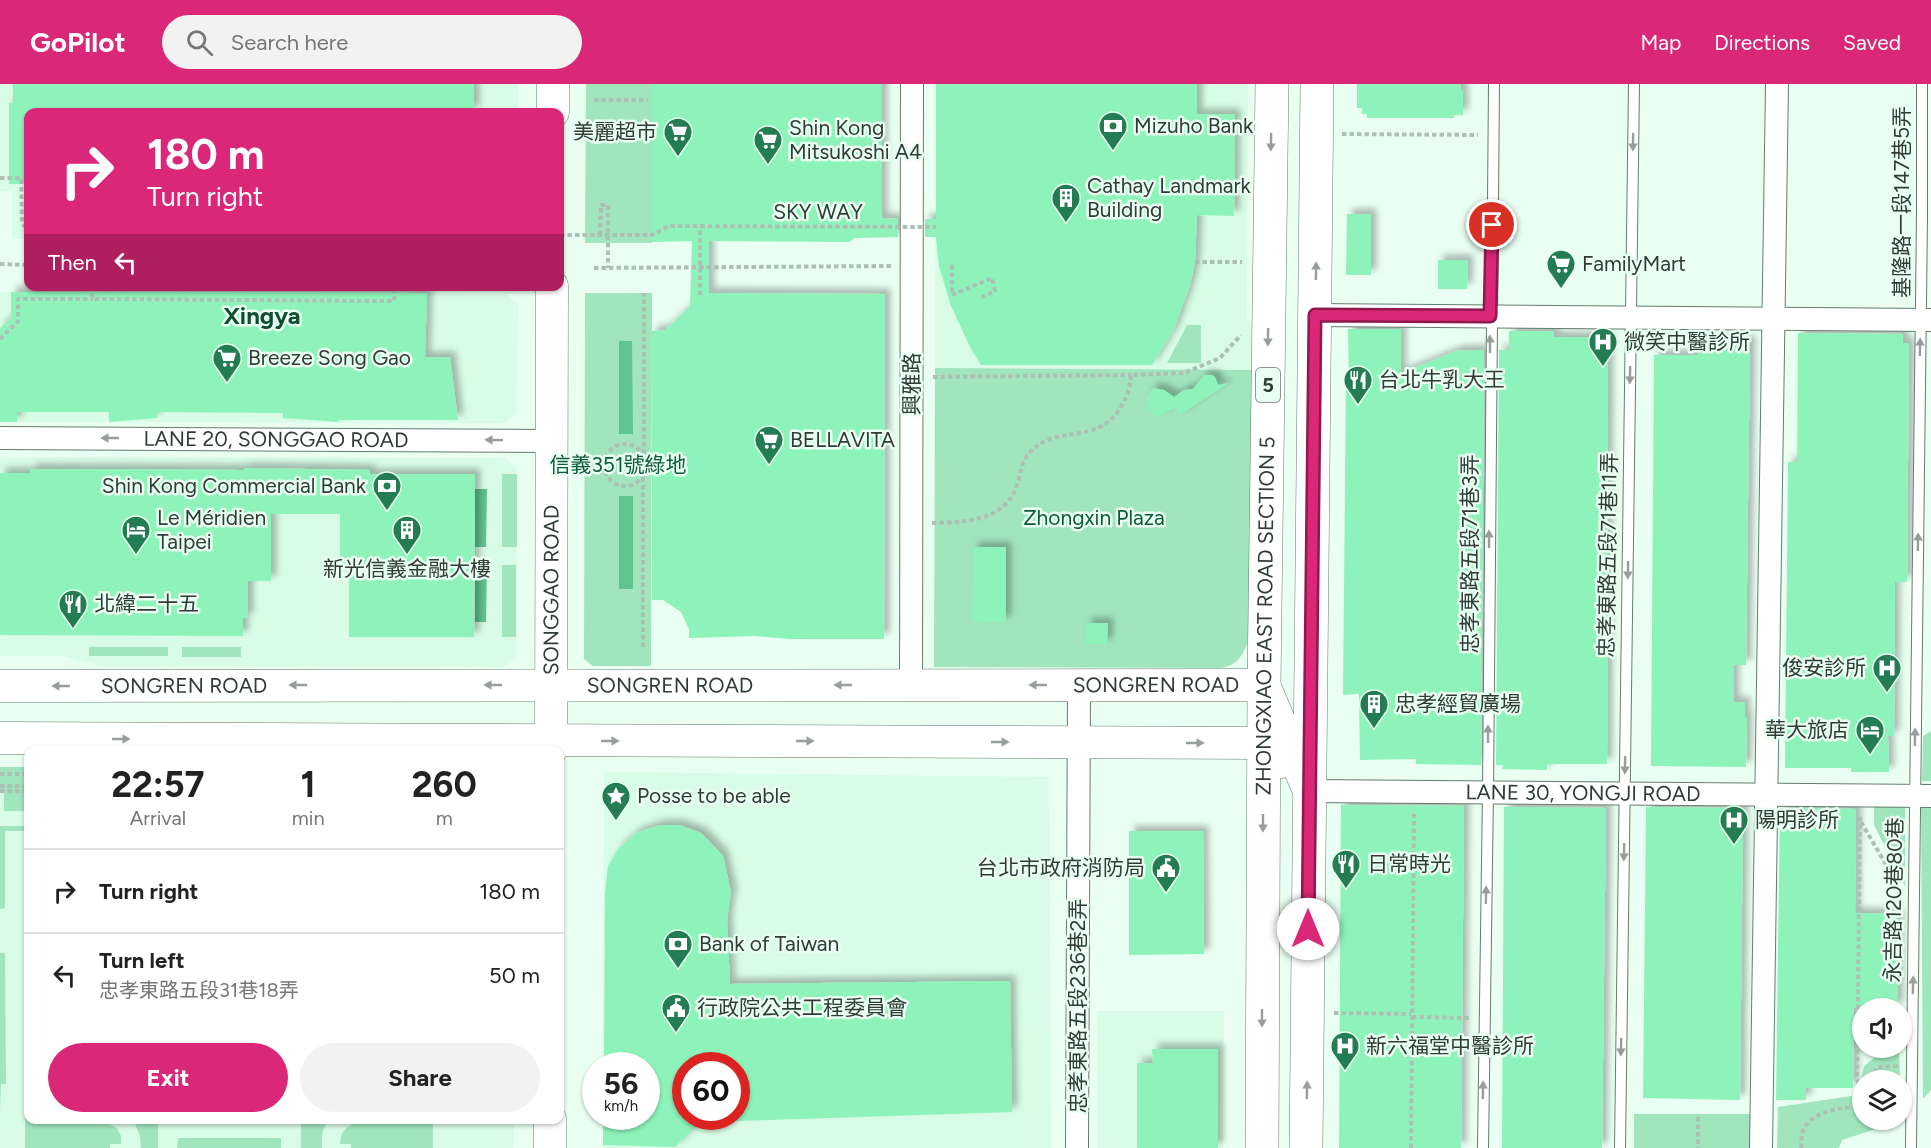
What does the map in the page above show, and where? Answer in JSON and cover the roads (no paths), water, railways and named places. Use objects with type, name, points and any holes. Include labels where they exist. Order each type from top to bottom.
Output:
[{"type":"main road","name":"ZHONGXIAO EAST ROAD SECTION 5","points":[[1262,1148],[1264,685],[1272,84]]},
{"type":"main road","points":[[1306,1148],[1317,84]]},
{"type":"street","points":[[553,84],[553,108]]},
{"type":"street","name":"興雅路","points":[[911,684],[912,84]]},
{"type":"street","points":[[1761,1148],[1777,84]]},
{"type":"street","name":"SONGGAO ROAD","points":[[551,745],[552,291]]},
{"type":"street","points":[[1315,315],[1926,320]]},
{"type":"street","name":"LANE 20, SONGGAO ROAD","points":[[0,438],[552,441]]},
{"type":"street","name":"SONGREN ROAD","points":[[0,687],[551,684],[1264,685],[1309,791]]},
{"type":"street","name":"忠孝東路五段236巷2弄","points":[[1077,1148],[1078,684]]},
{"type":"street","points":[[0,738],[551,745],[1264,743],[1309,791]]},
{"type":"street","name":"LANE 30, YONGJI ROAD","points":[[1309,791],[1923,796]]},
{"type":"street","points":[[550,1124],[550,1148]]},
{"type":"lane","name":"忠孝東路五段71巷3弄","points":[[1483,1148],[1494,84]]},
{"type":"lane","name":"忠孝東路五段71巷11弄","points":[[1620,1148],[1634,84]]},
{"type":"lane","name":"基隆路一段147巷5弄","points":[[1922,84],[1927,216],[1923,796]]},
{"type":"lane","name":"永吉路120巷80巷","points":[[1911,1148],[1914,911],[1923,796]]},
{"type":"lane","points":[[1263,928],[1308,929]]},
{"type":"place","name":"Mizuho Bank","points":[[1113,152]]},
{"type":"place","name":"美麗超市","points":[[678,158]]},
{"type":"place","name":"Shin Kong Mitsukoshi A4","points":[[768,166]]},
{"type":"place","name":"Cathay Landmark Building","points":[[1066,224]]},
{"type":"place","name":"FamilyMart","points":[[1561,290]]},
{"type":"place","name":"微笑中醫診所","points":[[1603,368]]},
{"type":"place","name":"Breeze Song Gao","points":[[227,384]]},
{"type":"place","name":"台北牛乳大王","points":[[1358,406]]},
{"type":"place","name":"BELLAVITA","points":[[769,466]]},
{"type":"place","name":"Shin Kong Commercial Bank","points":[[387,512]]},
{"type":"place","name":"Le Méridien Taipei","points":[[136,556]]},
{"type":"place","name":"新光信義金融大樓","points":[[407,556]]},
{"type":"place","name":"北緯二十五","points":[[73,630]]},
{"type":"place","name":"俊安診所","points":[[1887,694]]},
{"type":"place","name":"忠孝經貿廣場","points":[[1374,730]]},
{"type":"place","name":"華大旅店","points":[[1870,756]]},
{"type":"place","name":"Posse to be able","points":[[616,822]]},
{"type":"place","name":"陽明診所","points":[[1734,846]]},
{"type":"place","name":"日常時光","points":[[1346,890]]},
{"type":"place","name":"台北市政府消防局","points":[[1166,894]]},
{"type":"place","name":"Bank of Taiwan","points":[[678,970]]},
{"type":"place","name":"行政院公共工程委員會","points":[[676,1034]]},
{"type":"place","name":"新六福堂中醫診所","points":[[1345,1072]]},
{"type":"district","name":"Xingya","points":[[262,316]]},
{"type":"park label","name":"信義351號綠地","points":[[618,465]]},
{"type":"park label","name":"Zhongxin Plaza","points":[[1094,518]]}]
